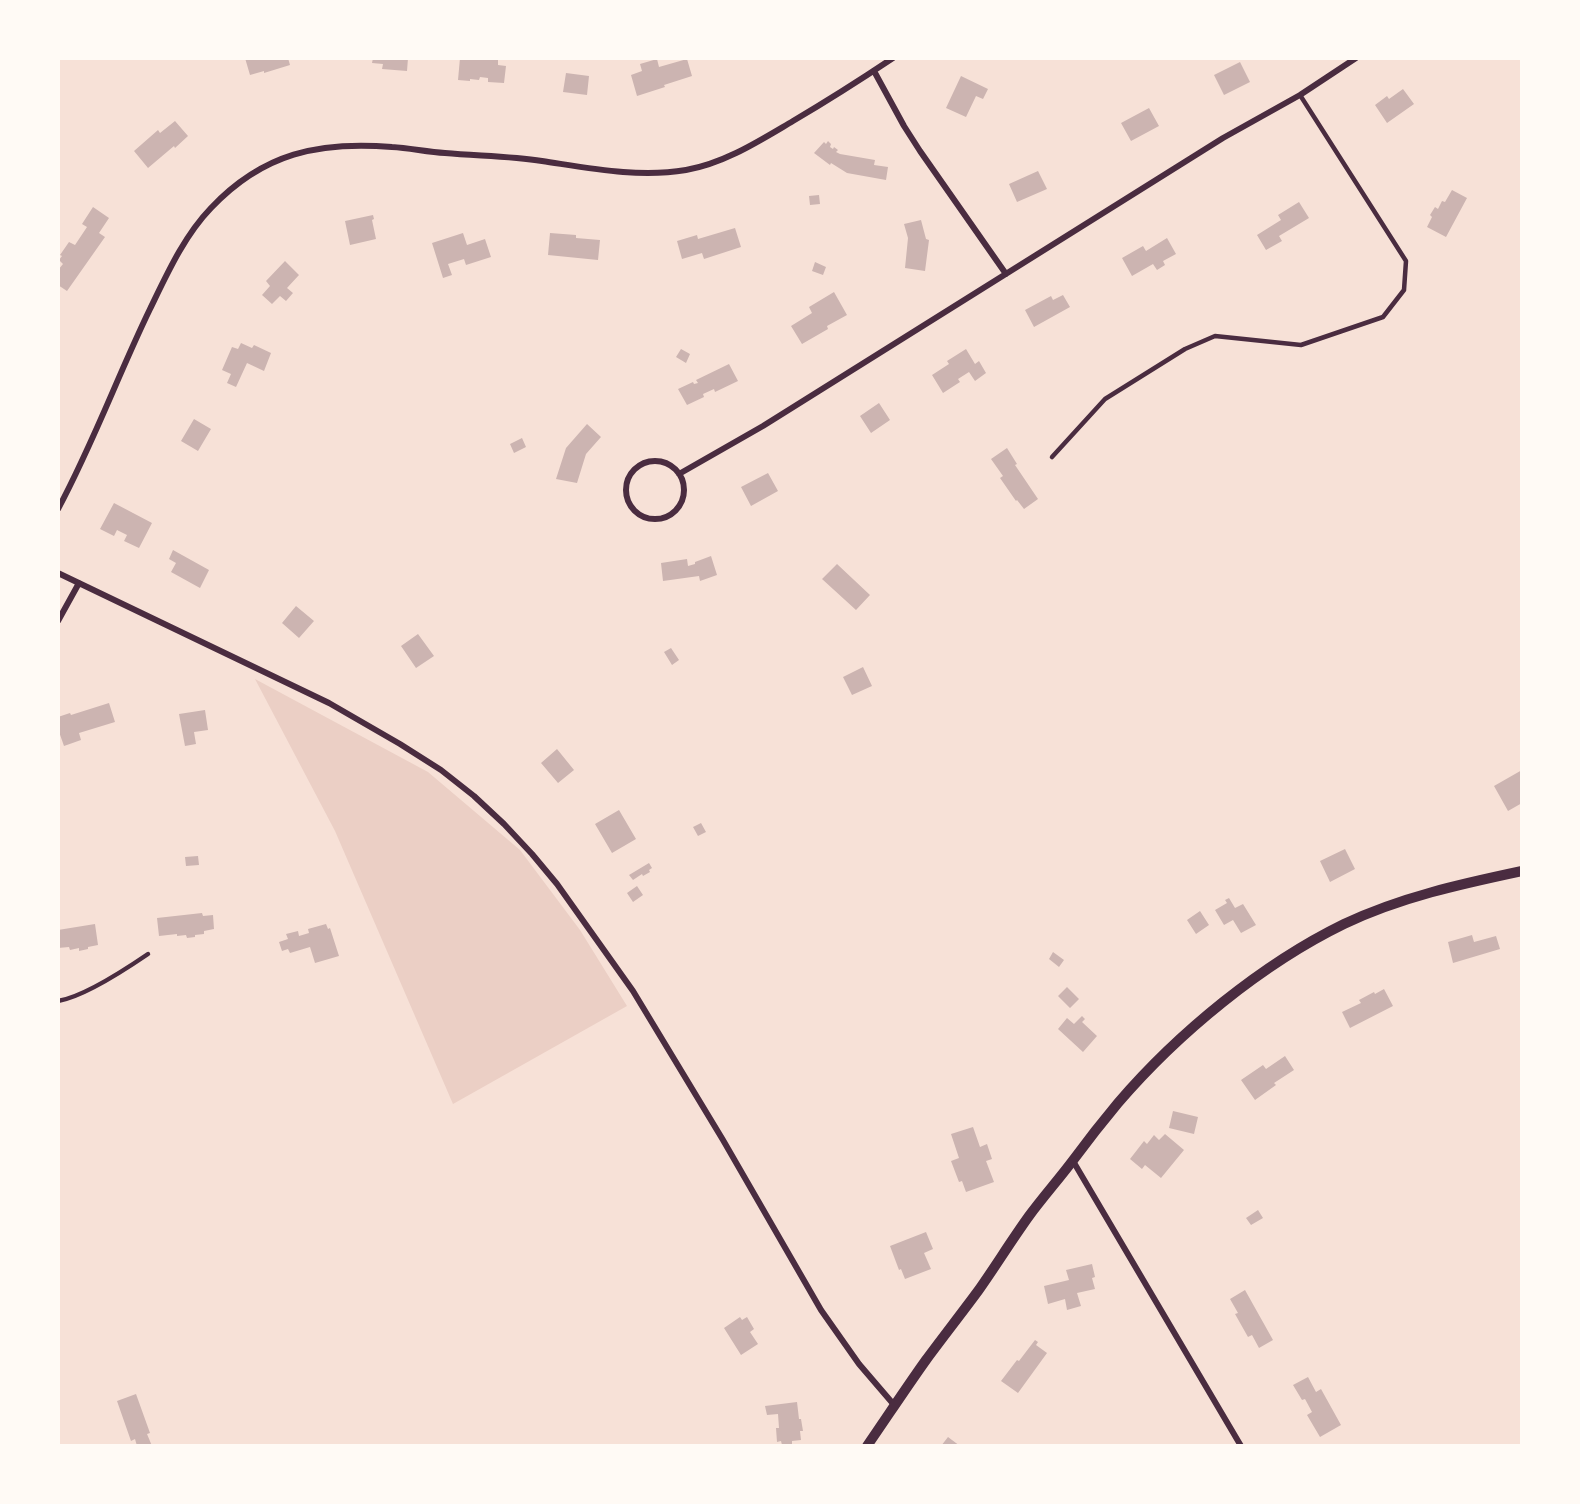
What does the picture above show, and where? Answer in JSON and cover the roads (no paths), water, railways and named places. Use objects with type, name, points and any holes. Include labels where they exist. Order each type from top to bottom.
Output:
[{"type":"street","points":[[58,510],[80,467],[143,324],[176,259],[197,225],[210,210],[229,192],[267,165],[309,150],[339,146],[370,146],[513,157],[634,172],[684,170],[712,163],[758,141],[893,58]]},
{"type":"street","points":[[679,474],[763,426],[1223,138],[1300,95],[1356,58]]},
{"type":"street","points":[[874,71],[920,151],[1005,274]]},
{"type":"street","points":[[648,462],[660,462],[671,466],[679,474],[684,497],[670,515],[648,519],[630,505],[626,486],[630,476],[638,467],[648,462]]},
{"type":"street","points":[[58,573],[329,703],[441,770],[504,824],[557,884],[633,991],[723,1140],[821,1310],[854,1357],[894,1406]]},
{"type":"street","points":[[58,621],[79,583]]},
{"type":"street","points":[[867,1446],[1028,1217],[1118,1102],[1176,1043],[1218,1007],[1279,962],[1335,929],[1388,906],[1434,891],[1521,871]]},
{"type":"street","points":[[1073,1161],[1241,1446]]},
{"type":"lane","points":[[1052,457],[1105,399],[1185,349],[1215,336],[1301,345],[1383,317],[1404,290],[1406,261],[1300,95]]},
{"type":"lane","points":[[58,1001],[89,989],[148,954]]}]
